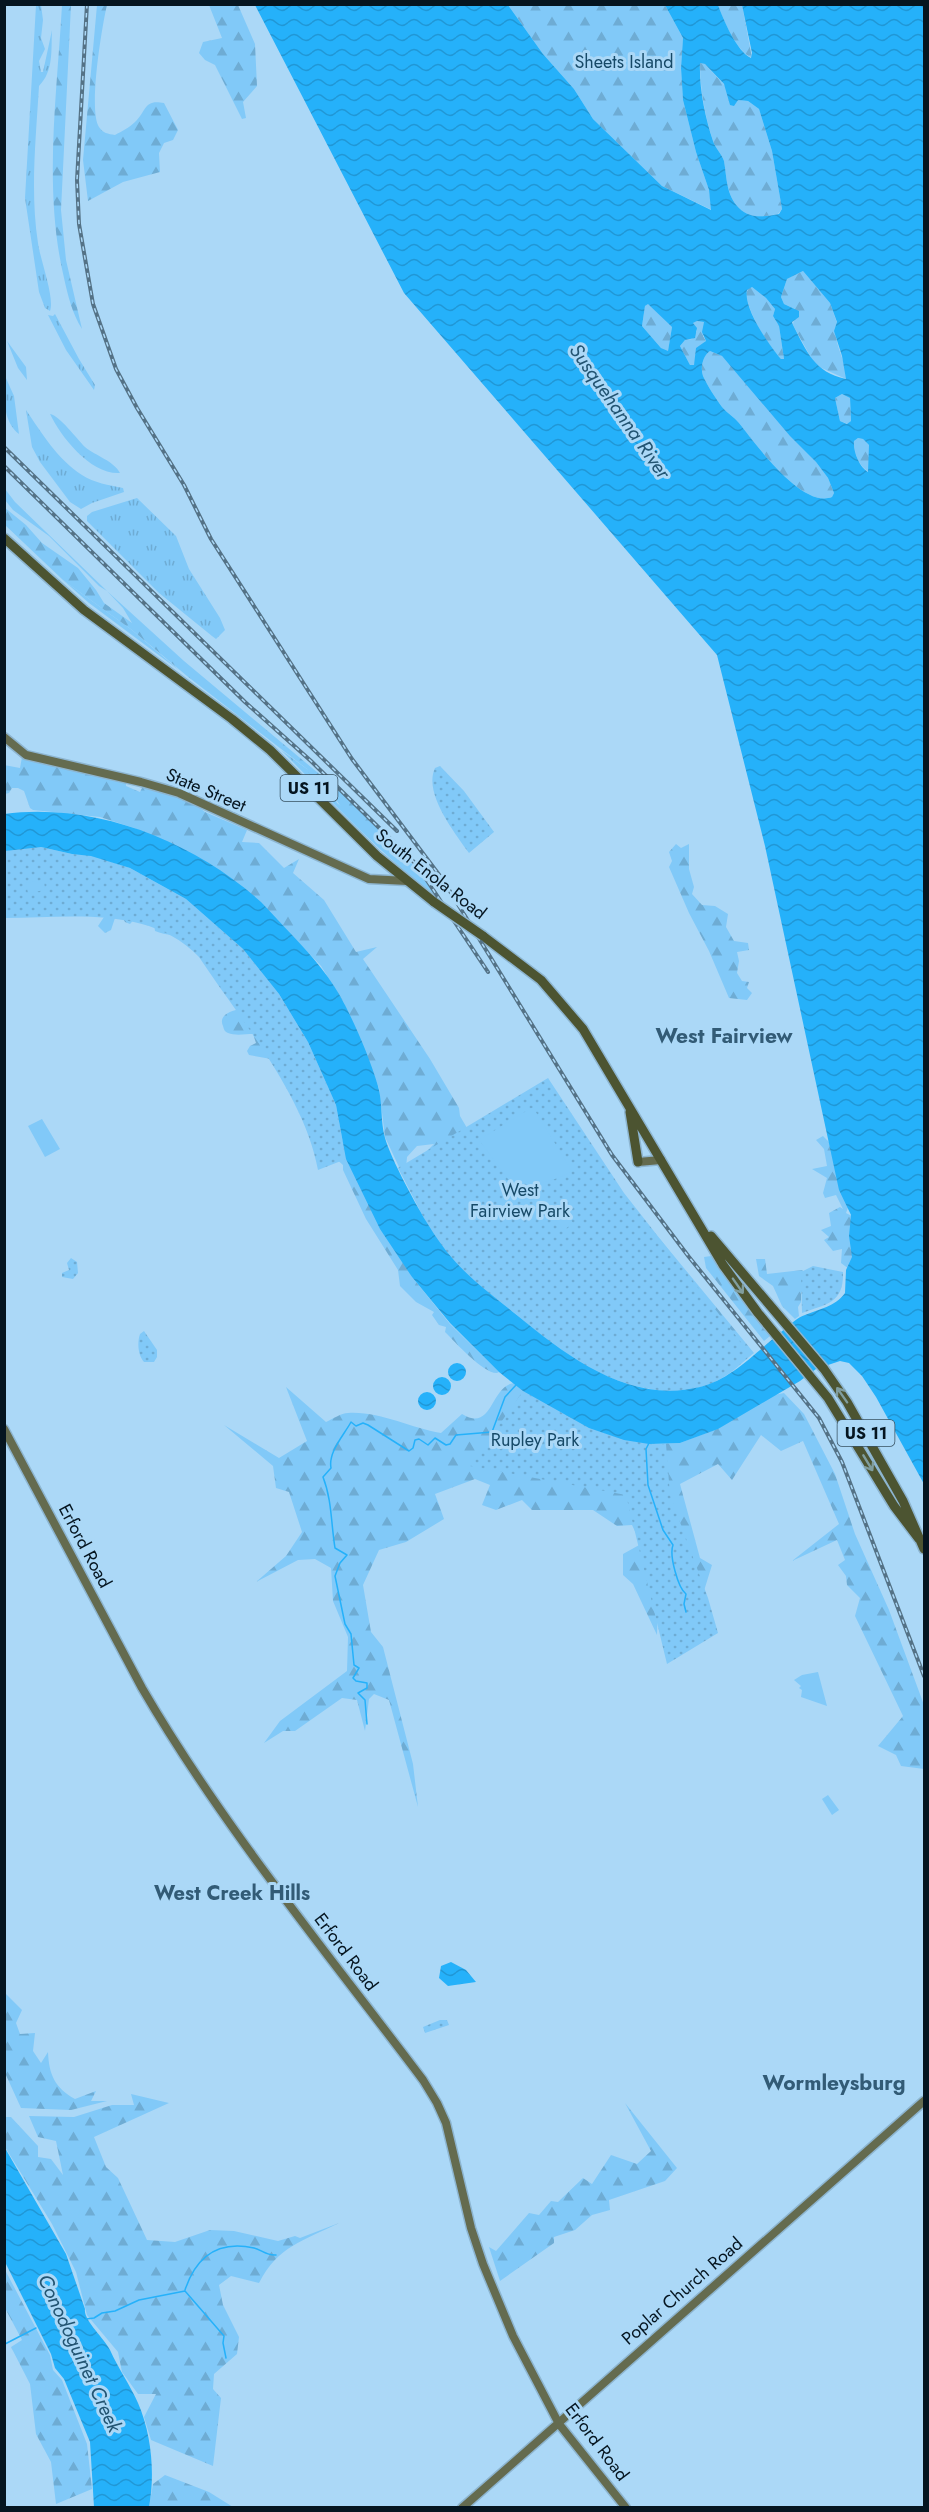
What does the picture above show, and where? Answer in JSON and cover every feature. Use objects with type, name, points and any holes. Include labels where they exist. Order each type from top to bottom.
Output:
[{"type":"main road","name":"South Enola Road","points":[[4,538],[84,610],[232,719],[270,750],[393,869],[529,969],[562,1003],[592,1043],[739,1288],[813,1379],[843,1420],[894,1506],[919,1539]]},
{"type":"main road","points":[[630,1107],[638,1162]]},
{"type":"main road","name":"South Enola Road","points":[[695,1218],[824,1370],[862,1425],[903,1501],[919,1539]]},
{"type":"main road","name":"US 11","points":[[919,1539],[924,1548]]},
{"type":"street","name":"State Street","points":[[4,737],[26,755],[179,793],[369,879],[407,881]]},
{"type":"street","points":[[379,880],[393,869]]},
{"type":"street","points":[[638,1162],[661,1160]]},
{"type":"street","name":"Erford Road","points":[[4,1429],[142,1688],[177,1745],[239,1840],[423,2080],[437,2103],[448,2132],[467,2211],[483,2264],[513,2336],[559,2424],[626,2508]]},
{"type":"street","name":"Poplar Church Road","points":[[462,2508],[924,2101]]},
{"type":"green space","points":[[36,5],[41,5],[43,20],[41,38],[45,49],[39,61],[41,72],[43,72],[52,30],[49,67],[39,86],[34,185],[38,243],[51,297],[50,311],[45,308],[39,292],[25,198]]},
{"type":"green space","points":[[62,5],[71,5],[61,210],[66,260],[82,329],[69,298],[54,210],[53,142]]},
{"type":"green space","points":[[97,5],[107,5],[95,86],[96,118],[99,127],[106,133],[115,135],[133,124],[146,106],[158,102],[164,103],[178,130],[173,140],[164,143],[159,153],[160,172],[123,182],[88,201],[83,160]]},
{"type":"green space","points":[[209,5],[238,5],[255,44],[257,86],[243,102],[246,118],[242,119],[215,65],[205,60],[199,53],[203,42],[222,38]]},
{"type":"green space","name":"Sheets Island","points":[[508,5],[665,5],[683,38],[681,68],[683,100],[696,152],[709,190],[712,210],[662,186],[593,119],[574,89],[543,54]]},
{"type":"green space","points":[[718,5],[742,5],[752,58],[746,55],[736,43]]},
{"type":"green space","points":[[700,63],[705,64],[738,100],[748,101],[759,109],[772,151],[782,209],[778,214],[753,216],[743,212],[732,198],[724,161],[714,144],[708,122],[702,93]]},
{"type":"green space","points":[[803,271],[830,303],[837,323],[837,344],[846,379],[815,365],[793,325],[795,309],[784,304],[781,297],[787,279]]},
{"type":"green space","points":[[752,287],[775,309],[773,316],[779,326],[784,359],[781,359],[770,345],[755,320],[746,294],[748,288]]},
{"type":"green space","points":[[648,303],[672,327],[668,352],[661,348],[642,326],[645,306]]},
{"type":"green space","points":[[55,314],[95,385],[94,390],[66,350],[48,315]]},
{"type":"green space","points":[[704,322],[703,336],[706,341],[694,365],[690,365],[680,346],[685,340],[692,339],[697,331],[693,323]]},
{"type":"green space","points":[[7,341],[26,367],[27,380],[18,368]]},
{"type":"green space","points":[[710,351],[722,356],[816,462],[828,478],[834,493],[832,497],[820,498],[794,484],[780,472],[737,421],[722,407],[702,373],[704,359]]},
{"type":"green space","points":[[5,376],[14,396],[19,434],[13,429],[7,415]]},
{"type":"green space","points":[[842,394],[850,398],[851,421],[848,424],[840,421],[835,398]]},
{"type":"green space","points":[[26,410],[51,445],[73,469],[92,480],[123,488],[124,492],[81,509],[70,502],[40,462],[32,447]]},
{"type":"green space","points":[[50,414],[63,423],[85,447],[109,462],[120,473],[98,468],[78,453]]},
{"type":"green space","points":[[858,438],[863,439],[869,445],[869,472],[862,466],[856,454],[854,441]]},
{"type":"green space","points":[[5,489],[15,502],[107,591],[99,586],[49,536],[13,510],[5,500]]},
{"type":"green space","points":[[137,498],[176,536],[189,569],[225,630],[216,639],[159,593],[87,521],[87,516],[92,512]]},
{"type":"green space","points":[[4,507],[26,525],[42,543],[78,568],[104,603],[132,623],[123,608],[107,591],[184,661],[360,808],[393,841],[392,846],[386,848],[378,844],[348,816],[332,792],[317,783],[307,769],[187,676],[132,630],[63,580],[5,525]]},
{"type":"green space","points":[[63,580],[132,630],[180,671],[89,603]]},
{"type":"green space","points":[[281,750],[307,769],[325,789],[332,792],[337,803],[392,846],[393,841],[435,895],[374,844]]},
{"type":"green space","points":[[22,757],[126,780],[126,786],[140,792],[144,784],[191,801],[205,812],[247,830],[242,842],[259,843],[284,868],[299,859],[293,873],[324,900],[356,952],[377,947],[363,959],[430,1059],[459,1108],[460,1116],[467,1128],[660,1239],[754,1353],[732,1370],[418,1160],[434,1144],[417,1146],[407,1157],[405,1180],[385,1137],[379,1088],[344,1003],[321,966],[261,903],[222,872],[185,851],[134,828],[100,817],[33,810],[30,808],[24,791],[18,788],[12,788],[9,793],[5,794],[4,765],[20,768]]},
{"type":"green space","points":[[440,766],[464,791],[494,832],[469,853],[442,812],[433,789],[432,778],[435,768]]},
{"type":"green space","points":[[676,844],[681,848],[689,844],[689,869],[694,887],[692,894],[702,905],[715,906],[728,914],[726,927],[734,941],[748,943],[749,950],[737,952],[739,961],[737,973],[742,981],[749,982],[747,988],[752,993],[747,1000],[729,998],[709,951],[689,913],[669,867],[672,861],[669,852]]},
{"type":"green space","points":[[41,847],[72,854],[91,855],[130,868],[186,899],[243,949],[279,994],[308,1042],[336,1105],[346,1159],[318,1170],[311,1142],[300,1114],[269,1059],[199,957],[179,940],[157,929],[108,918],[5,918],[5,851]]},
{"type":"green space","points":[[44,880],[45,890],[28,893],[26,883]]},
{"type":"green space","points":[[143,894],[150,898],[154,896],[165,906],[169,904],[173,906],[175,913],[168,920],[174,929],[181,932],[187,923],[192,924],[191,928],[174,935],[155,931],[154,924],[159,923],[164,927],[168,925],[164,909],[151,908],[148,902],[145,908],[135,910],[137,916],[130,924],[125,922],[122,916],[115,918],[111,930],[105,933],[98,926],[104,917],[120,910],[114,908],[114,902],[119,898],[128,902]]},
{"type":"green space","points":[[240,1009],[271,1059],[249,1055],[247,1051],[256,1043],[253,1034],[234,1034],[225,1031],[222,1022],[224,1016]]},
{"type":"green space","name":"West Fairview Park","points":[[548,1078],[624,1193],[751,1355],[721,1378],[710,1384],[690,1389],[669,1391],[627,1384],[587,1367],[552,1345],[469,1277],[445,1252],[430,1229],[398,1168]]},
{"type":"green space","points":[[531,1108],[534,1109],[572,1171],[556,1179],[525,1183],[508,1179],[479,1140]]},
{"type":"green space","points":[[42,1119],[60,1149],[45,1157],[28,1126]]},
{"type":"green space","points":[[336,1128],[412,1277],[450,1324],[499,1372],[491,1372],[470,1357],[445,1332],[446,1327],[439,1325],[432,1315],[434,1312],[416,1302],[400,1286],[398,1270],[366,1219],[343,1170],[343,1165],[333,1156]]},
{"type":"green space","points":[[823,1136],[832,1145],[849,1205],[846,1213],[852,1216],[853,1272],[841,1263],[842,1249],[833,1251],[824,1240],[829,1237],[821,1230],[831,1226],[829,1213],[840,1207],[843,1209],[836,1195],[825,1198],[823,1193],[827,1178],[812,1169],[827,1166],[824,1149],[816,1140]]},
{"type":"green space","points":[[562,1210],[573,1223],[564,1230],[553,1217]]},
{"type":"green space","points":[[711,1256],[770,1336],[764,1341],[706,1268],[704,1257]]},
{"type":"green space","points":[[71,1258],[77,1262],[78,1273],[73,1279],[62,1277],[62,1273],[69,1270],[67,1263]]},
{"type":"green space","points":[[756,1259],[765,1259],[767,1274],[802,1270],[806,1274],[806,1292],[801,1292],[799,1316],[795,1319],[782,1306],[773,1286],[759,1276]]},
{"type":"green space","points":[[813,1266],[843,1272],[843,1282],[841,1290],[832,1301],[802,1313],[801,1272]]},
{"type":"green space","points":[[144,1331],[157,1350],[154,1362],[144,1362],[140,1356],[140,1334]]},
{"type":"green space","points":[[514,1383],[589,1428],[628,1477],[659,1571],[657,1635],[633,1584],[623,1575],[623,1554],[641,1544],[632,1525],[617,1526],[593,1510],[532,1510],[522,1500],[496,1510],[482,1505],[490,1485],[475,1479],[435,1494],[444,1519],[406,1542],[379,1550],[363,1585],[371,1632],[383,1647],[413,1764],[418,1807],[389,1700],[374,1694],[369,1699],[365,1731],[357,1700],[342,1698],[295,1731],[283,1731],[264,1743],[280,1721],[347,1671],[348,1637],[333,1601],[331,1568],[315,1559],[298,1560],[256,1582],[286,1556],[302,1532],[289,1492],[276,1488],[273,1466],[224,1425],[279,1458],[307,1441],[286,1387],[326,1422],[345,1413],[360,1413],[441,1433],[462,1414],[480,1418],[500,1392],[506,1386]]},
{"type":"green space","name":"Rupley Park","points":[[523,1391],[592,1428],[627,1440],[666,1444],[670,1495],[708,1598],[718,1633],[667,1664],[626,1495],[470,1466]]},
{"type":"green space","points":[[784,1393],[804,1414],[835,1474],[855,1534],[889,1610],[924,1705],[924,1769],[901,1766],[896,1755],[878,1746],[903,1716],[855,1616],[860,1598],[847,1585],[846,1576],[838,1565],[845,1560],[837,1540],[792,1561],[839,1524],[803,1441],[781,1451],[761,1435],[732,1480],[718,1464],[680,1484],[700,1558],[712,1565],[703,1594],[649,1444],[680,1443],[717,1429],[774,1395]]},
{"type":"green space","points":[[818,1672],[827,1706],[801,1697],[802,1690],[799,1688],[801,1686],[794,1680],[802,1675]]},
{"type":"green space","points":[[828,1795],[839,1810],[832,1815],[822,1799]]},
{"type":"green space","points":[[4,1992],[22,2010],[16,2023],[20,2034],[35,2033],[33,2051],[41,2063],[48,2052],[54,2080],[62,2090],[75,2099],[96,2091],[91,2101],[107,2101],[71,2110],[21,2108],[5,2073]]},
{"type":"green space","points":[[440,2020],[447,2020],[449,2025],[425,2033],[423,2027]]},
{"type":"green space","points":[[131,2094],[169,2103],[94,2137],[106,2167],[118,2178],[147,2240],[175,2242],[210,2230],[234,2231],[278,2241],[295,2236],[300,2238],[339,2223],[303,2240],[283,2253],[266,2271],[259,2283],[231,2276],[219,2285],[223,2305],[239,2337],[237,2354],[214,2374],[213,2389],[221,2398],[213,2466],[151,2440],[144,2417],[156,2394],[138,2394],[122,2372],[118,2352],[87,2315],[76,2272],[52,2224],[5,2147],[5,2117],[11,2117],[38,2146],[38,2157],[51,2159],[63,2175],[56,2141],[38,2137],[29,2116],[74,2117],[112,2105],[134,2105]]},
{"type":"green space","points":[[625,2103],[677,2168],[665,2181],[609,2200],[610,2210],[592,2215],[575,2230],[554,2237],[554,2243],[500,2281],[489,2247],[496,2251],[529,2213],[539,2215],[551,2201],[558,2202],[583,2178],[592,2184],[611,2155],[637,2164],[651,2151]]},
{"type":"green space","points":[[4,2268],[50,2355],[53,2370],[62,2380],[87,2444],[92,2489],[56,2504],[51,2462],[36,2434],[30,2384],[11,2347],[22,2340],[5,2308]]},
{"type":"green space","points":[[165,2475],[209,2492],[233,2507],[149,2507],[153,2484]]},
{"type":"water","name":"Susquehanna River","points":[[255,5],[508,5],[543,54],[574,89],[593,119],[662,186],[711,210],[709,190],[696,152],[683,100],[681,68],[683,38],[665,5],[718,5],[736,42],[751,58],[752,53],[742,5],[924,5],[924,1484],[876,1397],[862,1376],[849,1363],[840,1361],[816,1369],[800,1381],[718,1429],[680,1443],[649,1444],[624,1440],[589,1428],[523,1391],[499,1372],[450,1323],[412,1277],[380,1229],[346,1159],[336,1105],[308,1042],[279,994],[243,949],[186,899],[130,868],[91,856],[41,847],[5,851],[4,814],[39,812],[73,814],[108,820],[174,844],[234,880],[261,902],[315,960],[345,1005],[378,1086],[383,1132],[388,1147],[411,1195],[439,1241],[459,1266],[492,1295],[558,1347],[602,1374],[649,1389],[674,1391],[712,1383],[746,1362],[797,1319],[832,1305],[845,1293],[846,1270],[852,1257],[849,1236],[851,1215],[839,1190],[765,846],[717,655],[404,293]],"holes":[[[700,63],[705,64],[724,84],[730,105],[734,106],[738,100],[748,101],[759,109],[772,151],[782,209],[779,214],[753,216],[743,212],[732,198],[724,161],[710,132],[700,82]],[[803,271],[830,303],[837,322],[834,331],[846,379],[826,371],[813,360],[792,322],[799,317],[799,311],[784,304],[781,297],[787,279]],[[752,287],[775,309],[773,316],[779,326],[784,359],[781,359],[764,336],[753,316],[747,290]],[[648,304],[672,327],[668,351],[661,348],[642,326],[645,306]],[[704,322],[702,332],[706,341],[696,348],[694,365],[690,365],[680,346],[685,340],[695,338],[697,328],[693,323]],[[710,351],[722,356],[790,436],[816,462],[828,478],[834,493],[832,497],[820,498],[807,493],[780,472],[739,423],[722,407],[709,388],[702,373],[702,365]],[[842,394],[850,398],[851,421],[847,424],[840,421],[835,398]],[[858,438],[863,439],[869,445],[868,472],[859,463],[854,441]]]},
{"type":"water","points":[[457,1363],[463,1366],[466,1372],[463,1378],[457,1381],[451,1378],[448,1372],[451,1366]]},
{"type":"water","points":[[442,1377],[448,1380],[451,1386],[448,1392],[442,1395],[436,1392],[433,1386],[436,1380]]},
{"type":"water","points":[[427,1392],[433,1395],[436,1401],[433,1407],[427,1410],[421,1407],[418,1401],[421,1395]]},
{"type":"water","points":[[451,1962],[466,1970],[476,1982],[448,1986],[439,1978],[441,1966]]},
{"type":"water","name":"Conodoguinet Creek","points":[[5,2148],[66,2254],[87,2318],[110,2350],[143,2415],[152,2468],[149,2507],[94,2507],[90,2442],[64,2379],[55,2368],[51,2354],[5,2262]]},
{"type":"waterway","points":[[367,1724],[365,1700],[358,1693],[367,1688],[367,1683],[356,1681],[353,1678],[359,1668],[354,1665],[351,1634],[345,1624],[335,1576],[340,1563],[347,1555],[335,1548],[330,1503],[323,1477],[331,1468],[334,1450],[351,1422],[356,1426],[363,1423],[368,1425],[409,1451],[413,1448],[415,1440],[419,1439],[428,1445],[435,1438],[446,1445],[450,1444],[456,1435],[492,1432],[505,1397],[516,1385]]},
{"type":"waterway","points":[[649,1443],[646,1449],[648,1485],[663,1530],[673,1545],[672,1556],[675,1571],[686,1594],[684,1604],[686,1612]]},
{"type":"waterway","points":[[185,2290],[195,2268],[202,2260],[219,2249],[241,2246],[276,2255]]},
{"type":"waterway","points":[[185,2291],[224,2336],[226,2358]]},
{"type":"waterway","name":"Conodoguinet Creek","points":[[86,2319],[115,2311],[139,2300],[185,2291]]},
{"type":"waterway","points":[[5,2344],[36,2328]]},
{"type":"railway","points":[[87,4],[77,180],[79,224],[93,304],[116,369],[184,485],[211,539],[352,759],[443,880],[612,1155],[689,1257],[819,1418],[842,1462],[924,1676]]},
{"type":"railway","points":[[4,447],[397,831]]},
{"type":"railway","points":[[4,466],[245,702],[311,761],[416,864],[488,972]]},
{"type":"district","name":"West Fairview","points":[[724,1036]]},
{"type":"district","name":"West Creek Hills","points":[[232,1893]]},
{"type":"district","name":"Wormleysburg","points":[[834,2083]]}]
